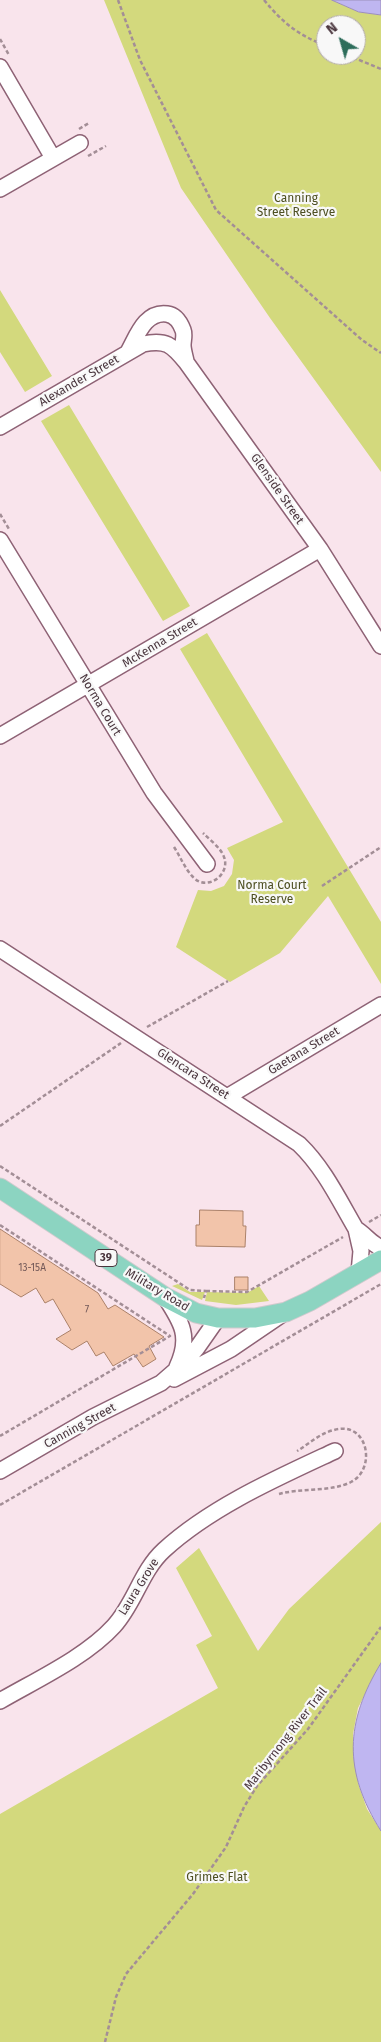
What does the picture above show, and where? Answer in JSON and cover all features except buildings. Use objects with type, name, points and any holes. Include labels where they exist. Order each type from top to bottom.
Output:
[{"type":"main road","name":"Military Road","points":[[0,1188],[165,1297],[196,1313],[218,1318]]},
{"type":"main road","name":"Canning Street","points":[[218,1318],[255,1318],[286,1312],[310,1301],[381,1260]]},
{"type":"street","points":[[0,67],[53,158]]},
{"type":"street","points":[[0,189],[80,143]]},
{"type":"street","points":[[128,352],[144,323],[152,316],[172,315],[180,323],[184,332],[183,344],[186,362]]},
{"type":"street","name":"Alexander Street","points":[[0,427],[142,344],[161,342]]},
{"type":"street","name":"Glenside Street","points":[[161,342],[172,346],[186,362],[320,549],[381,646]]},
{"type":"street","name":"Norma Court","points":[[0,540],[154,793],[207,864]]},
{"type":"street","name":"McKenna Street","points":[[0,736],[89,686],[320,549]]},
{"type":"street","name":"Glencara Street","points":[[0,948],[299,1144],[310,1155],[362,1226],[362,1233],[370,1242],[381,1248]]},
{"type":"street","name":"Gaetana Street","points":[[227,1097],[381,1005]]},
{"type":"street","name":"Glencara Street","points":[[359,1273],[362,1226]]},
{"type":"street","points":[[165,1297],[179,1319],[184,1333],[184,1346],[175,1371]]},
{"type":"street","name":"Canning Street","points":[[0,1471],[93,1418],[161,1383],[175,1379],[231,1349],[286,1312]]},
{"type":"street","name":"Canning Street","points":[[161,1383],[175,1371],[205,1338],[218,1318]]},
{"type":"street","name":"Laura Grove","points":[[0,1701],[94,1645],[131,1604],[145,1573],[163,1551],[204,1519],[280,1477],[335,1451]]},
{"type":"path","points":[[118,0],[140,60],[216,210],[362,340],[381,353]]},
{"type":"path","points":[[264,0],[280,19],[302,36],[316,42]]},
{"type":"path","points":[[366,62],[381,68]]},
{"type":"path","points":[[172,842],[198,882],[212,882],[222,874],[226,863],[221,851],[202,831]]},
{"type":"path","points":[[322,886],[381,847]]},
{"type":"path","points":[[0,1126],[132,1036],[228,981]]},
{"type":"path","points":[[0,1225],[170,1336],[0,1436]]},
{"type":"path","points":[[206,1291],[247,1292],[362,1226],[372,1229]]},
{"type":"path","points":[[0,1505],[381,1284]]},
{"type":"path","points":[[274,1497],[301,1490],[341,1485],[352,1481],[359,1476],[364,1466],[366,1451],[364,1441],[360,1436],[346,1428],[325,1433],[296,1452]]},
{"type":"path","name":"Maribyrnong River Trail","points":[[105,2042],[116,1997],[126,1974],[193,1894],[226,1847],[244,1807],[258,1786],[308,1729],[381,1627]]},
{"type":"green space","name":"Canning Street Reserve","points":[[104,0],[332,0],[359,12],[381,15],[381,472],[270,318],[181,188]]},
{"type":"green space","points":[[0,290],[52,376],[25,392],[0,352]]},
{"type":"green space","points":[[69,405],[190,606],[163,621],[41,421]]},
{"type":"green space","name":"Norma Court Reserve","points":[[207,633],[381,922],[381,984],[328,896],[280,953],[230,982],[176,947],[198,890],[211,891],[224,886],[232,874],[234,860],[227,848],[283,822],[180,649]]},
{"type":"green space","points":[[178,1284],[190,1292],[205,1292],[202,1300],[172,1286]]},
{"type":"green space","points":[[259,1286],[269,1301],[236,1305],[205,1301],[207,1292],[247,1293]]},
{"type":"green space","name":"Grimes Flat","points":[[381,1522],[381,1663],[358,1708],[353,1734],[359,1786],[367,1809],[381,1831],[381,2042],[0,2042],[0,1814],[218,1688],[196,1645],[212,1636],[176,1568],[199,1548],[258,1651],[289,1609]]},
{"type":"shaded area","points":[[332,0],[381,0],[381,15],[359,12]]},
{"type":"shaded area","points":[[381,1663],[381,1831],[360,1788],[353,1747],[355,1726],[360,1706]]}]
